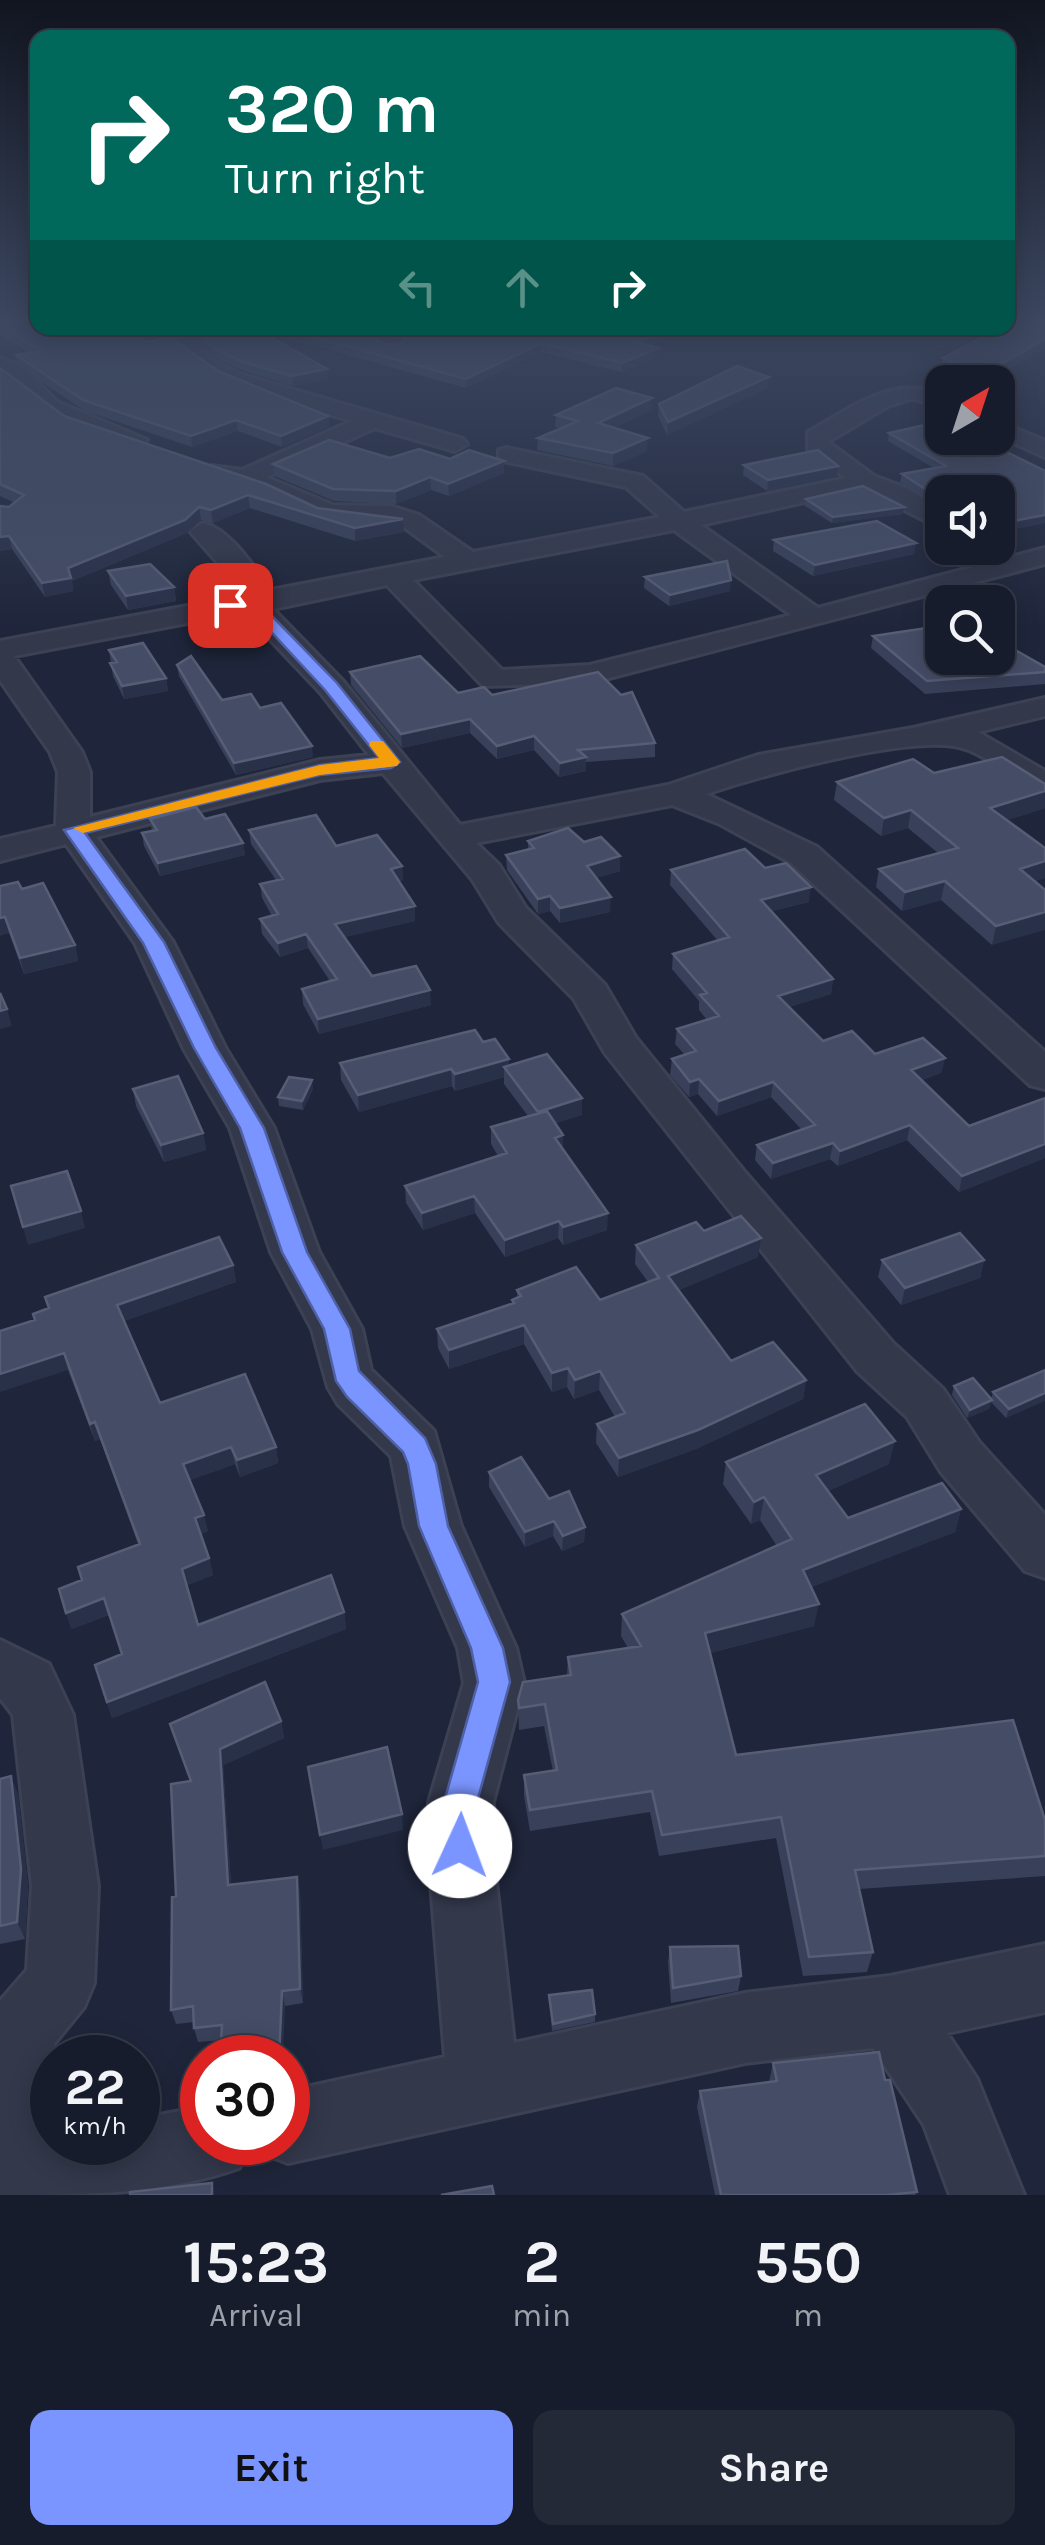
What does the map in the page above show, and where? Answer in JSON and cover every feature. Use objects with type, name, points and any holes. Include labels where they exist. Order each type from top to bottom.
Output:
[{"type":"street","points":[[97,425],[161,450]]},
{"type":"street","points":[[240,478],[361,425]]},
{"type":"street","points":[[392,425],[455,444]]},
{"type":"street","points":[[837,425],[816,437],[816,444],[865,481],[897,493],[925,511]]},
{"type":"street","points":[[1015,436],[1045,450]]},
{"type":"street","points":[[507,455],[634,481],[679,521],[811,616]]},
{"type":"street","points":[[200,463],[278,488],[330,512],[391,514],[410,520],[466,560]]},
{"type":"street","points":[[0,650],[250,605],[865,481]]},
{"type":"street","points":[[203,531],[236,562],[250,605],[331,686],[451,838],[486,873],[512,914],[591,993],[619,1044],[716,1168],[876,1357],[925,1403],[960,1457],[1045,1554]]},
{"type":"street","points":[[392,574],[494,680],[590,674],[985,565]]},
{"type":"street","points":[[0,658],[66,752],[74,772],[73,830],[154,942],[205,1048],[252,1128],[294,1252],[337,1329],[346,1374],[356,1390],[415,1446],[434,1526],[487,1648],[494,1682],[460,1802],[460,1846],[483,2088]]},
{"type":"street","points":[[451,838],[675,794],[758,765],[913,738],[986,731],[1045,707]]},
{"type":"street","points":[[986,731],[1045,786]]},
{"type":"street","points":[[0,850],[320,770],[391,762]]},
{"type":"street","points":[[675,794],[732,816],[804,855],[1045,1074]]},
{"type":"street","points":[[0,1667],[28,1683],[42,1714],[65,1886],[60,1983],[18,2034],[18,2181],[180,2149]]},
{"type":"street","points":[[310,2123],[745,2028],[890,2011],[1045,1978]]},
{"type":"street","points":[[890,2011],[952,2104],[988,2195]]},
{"type":"building","points":[[0,425],[92,425],[266,484],[317,508],[403,519],[355,528],[248,495],[211,510],[199,507],[185,520],[68,568],[71,578],[42,583],[9,536],[0,537],[0,506],[9,507],[24,495],[0,484]]},
{"type":"building","points":[[159,425],[221,425],[191,436]]},
{"type":"building","points":[[251,425],[306,425],[281,436]]},
{"type":"building","points":[[568,425],[606,425],[648,438],[613,453],[538,438]]},
{"type":"building","points":[[925,425],[925,454],[889,433]]},
{"type":"building","points":[[329,440],[390,458],[419,449],[450,459],[469,450],[504,461],[448,484],[430,477],[396,491],[333,489],[273,464]]},
{"type":"building","points":[[818,450],[838,466],[768,480],[744,465]]},
{"type":"building","points":[[927,455],[1013,455],[1045,471],[1045,515],[1015,521],[1015,475],[925,475],[925,489],[902,474],[946,466]]},
{"type":"building","points":[[863,486],[904,507],[833,517],[806,499]]},
{"type":"building","points":[[877,521],[916,543],[815,565],[774,540]]},
{"type":"building","points":[[727,561],[731,580],[670,595],[645,577]]},
{"type":"building","points":[[150,564],[174,587],[126,596],[108,571]]},
{"type":"building","points":[[925,628],[925,675],[1006,675],[927,681],[873,636]]},
{"type":"building","points":[[143,643],[166,678],[122,686],[110,663],[117,662],[109,650]]},
{"type":"building","points":[[1015,652],[1045,667],[1045,672],[1015,674]]},
{"type":"building","points":[[191,656],[222,700],[251,694],[260,708],[281,703],[312,746],[234,763],[177,665]]},
{"type":"building","points":[[420,656],[458,693],[484,687],[492,695],[598,672],[621,695],[632,692],[655,743],[578,750],[586,757],[560,763],[534,736],[497,746],[470,719],[401,734],[350,672]]},
{"type":"building","points":[[1002,757],[1045,784],[1045,791],[990,808],[1045,848],[1045,861],[1020,869],[1045,890],[1045,912],[996,926],[945,881],[905,892],[879,869],[958,848],[911,810],[884,818],[837,782],[913,759],[934,773]]},
{"type":"building","points":[[196,807],[205,819],[225,814],[243,843],[158,863],[142,833],[157,830],[150,819]]},
{"type":"building","points":[[316,815],[336,846],[377,835],[402,866],[391,869],[415,906],[335,924],[372,976],[416,966],[430,990],[318,1019],[302,989],[337,979],[306,934],[278,943],[260,919],[278,914],[260,884],[283,879],[249,830]]},
{"type":"building","points":[[568,828],[584,842],[601,837],[620,856],[587,866],[611,897],[560,908],[550,896],[538,899],[506,855],[534,848],[528,841]]},
{"type":"building","points":[[745,849],[765,868],[786,863],[811,887],[761,900],[833,979],[778,996],[823,1041],[852,1031],[875,1054],[923,1038],[945,1058],[911,1070],[969,1126],[1045,1098],[1045,1144],[962,1176],[910,1125],[840,1151],[833,1143],[773,1163],[757,1145],[815,1125],[773,1082],[719,1101],[699,1079],[690,1082],[672,1059],[696,1051],[677,1029],[719,1016],[700,995],[707,993],[673,954],[729,937],[671,870]]},
{"type":"building","points":[[18,882],[22,889],[43,883],[75,945],[20,958],[5,917],[0,918],[0,886]]},
{"type":"building","points":[[0,993],[7,1009],[0,1011]]},
{"type":"building","points":[[475,1030],[483,1042],[495,1039],[509,1059],[455,1074],[451,1069],[358,1095],[340,1063]]},
{"type":"building","points":[[547,1054],[582,1098],[538,1112],[504,1067]]},
{"type":"building","points":[[178,1076],[203,1133],[161,1145],[133,1089]]},
{"type":"building","points":[[289,1077],[312,1080],[302,1101],[278,1097]]},
{"type":"building","points":[[547,1111],[563,1135],[555,1138],[608,1213],[563,1227],[559,1221],[505,1240],[474,1196],[422,1213],[405,1186],[507,1153],[491,1127]]},
{"type":"building","points":[[67,1171],[81,1211],[23,1227],[11,1186]]},
{"type":"building","points":[[741,1216],[761,1238],[668,1276],[731,1361],[773,1342],[806,1380],[698,1430],[619,1458],[597,1424],[625,1413],[600,1371],[575,1380],[568,1368],[552,1373],[524,1325],[449,1350],[437,1329],[514,1303],[512,1300],[521,1296],[517,1290],[576,1267],[600,1300],[659,1278],[636,1245],[696,1222],[704,1231]]},
{"type":"building","points":[[960,1233],[984,1260],[905,1288],[882,1260]]},
{"type":"building","points":[[219,1237],[233,1265],[117,1305],[160,1403],[245,1374],[276,1447],[237,1460],[231,1447],[183,1464],[204,1515],[195,1518],[209,1558],[182,1569],[198,1625],[331,1575],[344,1612],[107,1702],[95,1665],[122,1654],[104,1598],[66,1613],[59,1589],[82,1580],[78,1567],[140,1544],[95,1422],[90,1424],[64,1353],[0,1374],[0,1331],[35,1320],[33,1314],[49,1308],[45,1297]]},
{"type":"building","points":[[1045,1370],[1045,1393],[1009,1409],[993,1392]]},
{"type":"building","points":[[973,1378],[992,1400],[970,1410],[954,1386]]},
{"type":"building","points":[[865,1404],[895,1441],[816,1475],[848,1518],[942,1483],[961,1509],[803,1570],[819,1604],[705,1633],[736,1755],[1013,1720],[1045,1820],[1045,1856],[855,1870],[873,1952],[809,1957],[781,1817],[662,1835],[652,1791],[530,1810],[524,1775],[557,1770],[545,1704],[519,1708],[518,1700],[523,1682],[571,1675],[568,1657],[641,1646],[622,1614],[792,1539],[764,1497],[754,1502],[726,1462]]},
{"type":"building","points":[[521,1457],[549,1499],[569,1491],[585,1527],[563,1536],[554,1521],[525,1532],[489,1472]]},
{"type":"building","points":[[265,1682],[281,1721],[220,1749],[228,1885],[297,1877],[300,1989],[282,1991],[280,2035],[221,2035],[222,2025],[194,2028],[193,2006],[171,2010],[172,1897],[176,1896],[171,1784],[191,1781],[170,1724]]},
{"type":"building","points":[[387,1747],[402,1814],[320,1835],[308,1767]]},
{"type":"building","points":[[11,1776],[21,1869],[17,1922],[0,1926],[0,1779]]},
{"type":"building","points":[[738,1946],[741,1976],[673,1988],[670,1947]]},
{"type":"building","points":[[592,1990],[595,2014],[553,2024],[549,1995]]},
{"type":"building","points":[[879,2052],[885,2080],[890,2080],[917,2192],[721,2195],[700,2091],[777,2081],[773,2063]]},
{"type":"building","points":[[212,2183],[212,2195],[130,2195],[130,2192]]},
{"type":"building","points":[[492,2186],[494,2195],[441,2195]]},
{"type":"slow traffic","points":[[83,828],[320,770],[391,762],[377,745]]},
{"type":"route","points":[[230,605],[258,610],[331,686],[391,762],[320,770],[73,830],[131,917],[154,942],[205,1048],[252,1128],[294,1252],[337,1329],[346,1374],[356,1390],[415,1446],[422,1464],[434,1526],[487,1648],[494,1682],[460,1802],[460,1846]]}]
